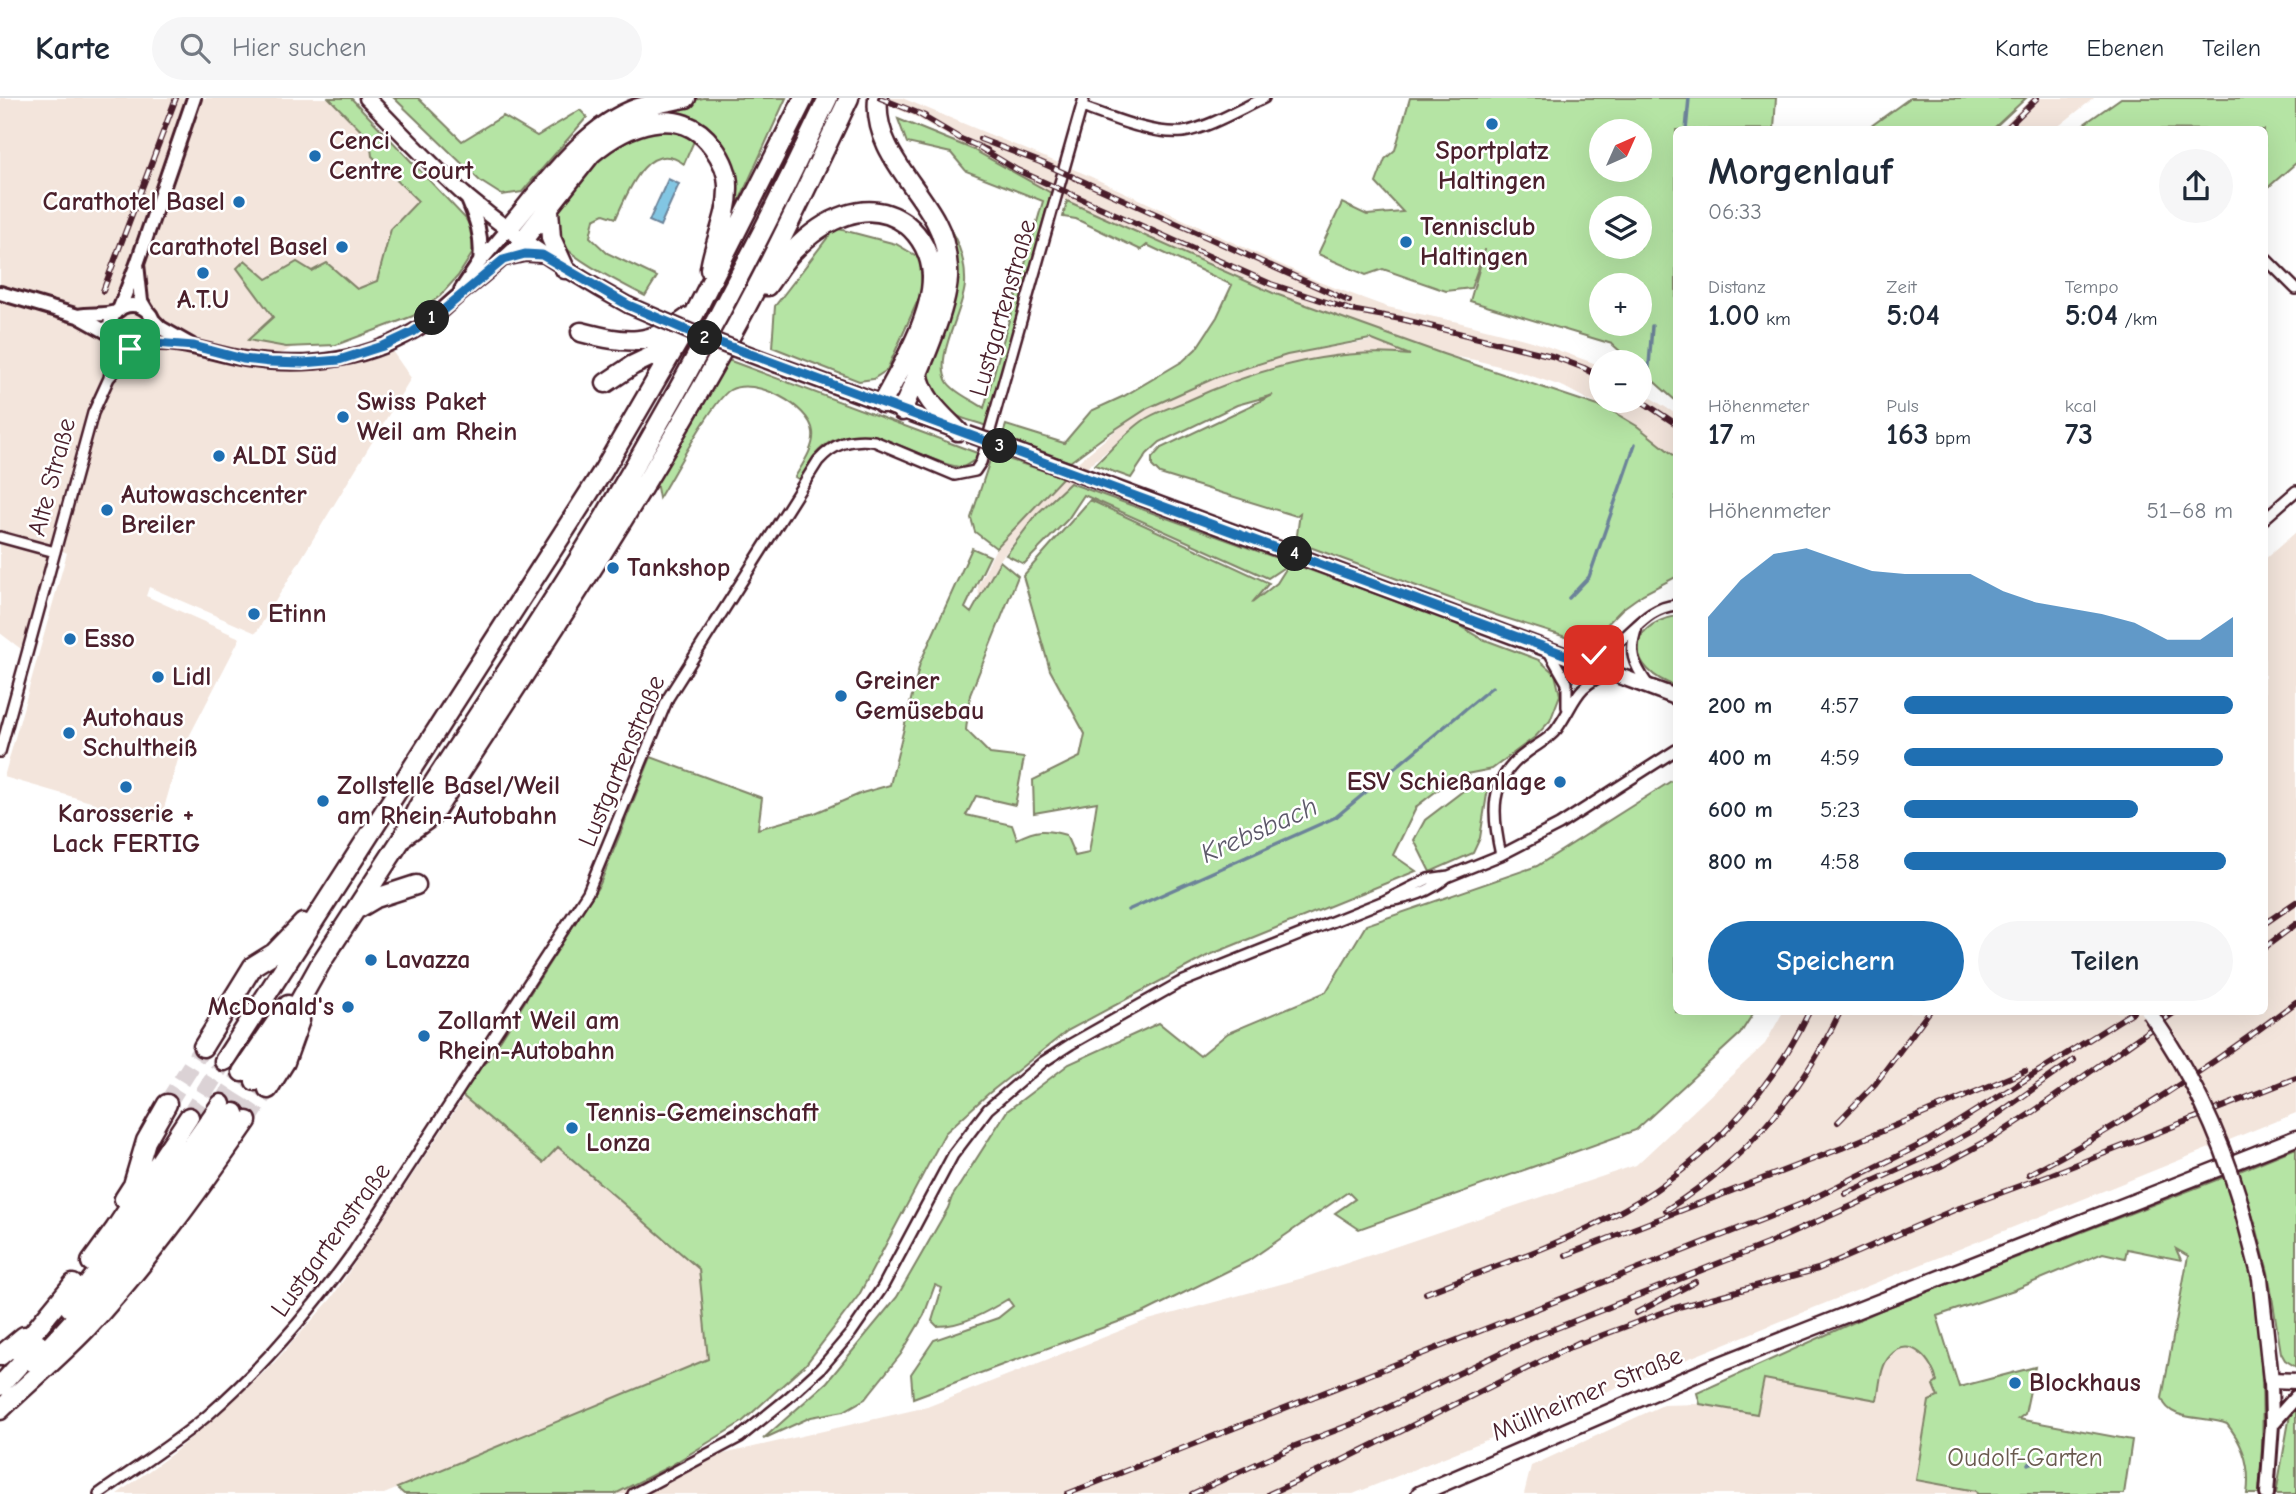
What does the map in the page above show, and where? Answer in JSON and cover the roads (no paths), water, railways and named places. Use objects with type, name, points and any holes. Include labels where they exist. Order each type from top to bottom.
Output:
[{"type":"highway","points":[[515,235],[576,150],[605,125],[638,108],[687,98]]},
{"type":"highway","points":[[224,1061],[603,471],[695,313],[804,98]]},
{"type":"highway","points":[[255,1081],[322,961],[592,537],[752,253],[828,98]]},
{"type":"highway","points":[[402,837],[432,816],[640,493],[737,324],[779,244],[849,98]]},
{"type":"highway","points":[[878,98],[881,128],[890,153],[936,223],[948,270],[946,297],[902,411]]},
{"type":"highway","points":[[515,235],[549,210],[574,174],[604,142],[648,122],[675,122],[702,135],[714,148],[721,159],[728,186],[725,217],[712,258],[707,288]]},
{"type":"highway","points":[[549,210],[551,238],[565,269]]},
{"type":"highway","points":[[737,324],[791,252],[826,224],[853,212],[870,211],[895,218],[912,230],[926,249],[932,286],[910,349],[882,403]]},
{"type":"highway","points":[[581,332],[624,341],[652,339],[673,329],[695,313]]},
{"type":"highway","points":[[606,383],[633,365],[677,344]]},
{"type":"highway","points":[[918,373],[923,394],[963,432]]},
{"type":"highway","points":[[203,1047],[253,966],[274,953],[340,881]]},
{"type":"highway","points":[[356,909],[376,898],[416,885]]},
{"type":"highway","points":[[116,1229],[121,1206],[133,1185],[146,1141],[167,1104]]},
{"type":"highway","points":[[0,1386],[62,1318],[165,1184],[234,1113]]},
{"type":"highway","points":[[0,1398],[73,1322],[133,1251],[179,1193],[234,1113]]},
{"type":"highway","points":[[0,1410],[85,1330],[143,1263],[191,1202],[234,1113]]},
{"type":"highway","points":[[0,1370],[39,1327],[116,1229],[189,1117]]},
{"type":"highway","points":[[0,1356],[16,1340],[39,1327]]},
{"type":"main road","points":[[114,337],[111,323],[137,264],[194,98]]},
{"type":"main road","points":[[367,98],[466,195],[515,235],[542,255],[628,305],[778,365],[1672,695]]},
{"type":"main road","points":[[466,195],[480,230],[482,242],[479,263]]},
{"type":"main road","points":[[503,260],[515,235]]},
{"type":"main road","points":[[457,297],[479,263],[515,235]]},
{"type":"main road","points":[[0,293],[78,316],[114,337],[124,347],[156,343],[194,346],[243,359],[303,363],[339,360],[383,346],[413,332],[441,312],[503,260],[519,254],[542,255]]},
{"type":"main road","points":[[137,264],[141,301],[150,316],[153,334],[141,346]]},
{"type":"main road","points":[[78,316],[107,315],[136,305],[161,328],[194,346]]},
{"type":"main road","points":[[2150,1015],[2193,1086],[2211,1123],[2239,1198],[2260,1278],[2273,1424],[2267,1494]]},
{"type":"main road","name":"Müllheimer Straße","points":[[1419,1494],[1625,1404],[2296,1138]]},
{"type":"main road","points":[[2271,1380],[2296,1381]]},
{"type":"main road","points":[[2273,1424],[2296,1397]]},
{"type":"street","points":[[1083,103],[1137,127],[1182,132],[1202,126],[1264,98]]},
{"type":"street","name":"Lustgartenstraße","points":[[99,1494],[190,1430],[250,1377],[322,1296],[354,1251],[588,892],[668,698],[818,461],[835,446],[861,439],[874,441],[955,475],[975,471],[981,462],[1083,103]]},
{"type":"street","points":[[2268,261],[2296,289]]},
{"type":"street","name":"Alte Straße","points":[[0,752],[93,413],[109,378],[114,337]]},
{"type":"street","name":"Alte Straße","points":[[109,378],[141,346]]},
{"type":"street","points":[[2268,516],[2296,491]]},
{"type":"street","points":[[0,537],[55,552]]},
{"type":"street","points":[[1577,659],[1607,650],[1657,609],[1673,606]]},
{"type":"street","points":[[1637,625],[1632,648],[1633,659],[1649,686]]},
{"type":"street","points":[[1547,648],[1567,683],[1567,710]]},
{"type":"street","points":[[1501,855],[1493,820],[1495,801],[1510,767],[1555,732],[1586,684],[1611,673]]},
{"type":"street","points":[[633,1494],[740,1437],[821,1368],[882,1288],[953,1155],[988,1109],[1032,1070],[1071,1044],[1179,983],[1384,901],[1429,879],[1449,876],[1501,855],[1559,825],[1673,752]]},
{"type":"water","points":[[668,179],[679,184],[660,226],[649,221]]},
{"type":"waterway","name":"Krebsbach","points":[[1686,126],[1689,98]]},
{"type":"waterway","name":"Krebsbach","points":[[1650,350],[1651,336]]},
{"type":"waterway","name":"Krebsbach","points":[[1569,598],[1589,577],[1635,444]]},
{"type":"waterway","name":"Krebsbach","points":[[1128,910],[1336,817],[1492,687]]},
{"type":"waterway","points":[[2029,1464],[2046,1457]]},
{"type":"tunnel","points":[[167,1104],[203,1047]]},
{"type":"tunnel","points":[[189,1117],[224,1061]]},
{"type":"tunnel","points":[[221,1104],[242,1072]]},
{"type":"tunnel","points":[[235,1113],[255,1081]]},
{"type":"tunnel","points":[[247,1121],[268,1089]]},
{"type":"railway","points":[[103,291],[176,98]]},
{"type":"railway","points":[[880,98],[925,116]]},
{"type":"railway","points":[[2009,126],[2037,98]]},
{"type":"railway","points":[[917,113],[961,139],[987,150]]},
{"type":"railway","points":[[980,139],[1040,162],[1349,301]]},
{"type":"railway","points":[[979,147],[1017,170],[1271,284],[1351,310],[1401,319],[1552,356],[1589,371]]},
{"type":"railway","points":[[1652,408],[1673,422]]},
{"type":"railway","points":[[2268,921],[2296,902]]},
{"type":"railway","points":[[2268,945],[2296,924]]},
{"type":"railway","points":[[2029,1174],[2166,1094],[2296,1002]]},
{"type":"railway","points":[[1426,1293],[1586,1229],[1670,1180],[1698,1157],[1750,1104],[1792,1044],[1807,1015]]},
{"type":"railway","points":[[1666,1210],[1721,1170],[1768,1124],[1807,1071],[1838,1015]]},
{"type":"railway","points":[[1838,1122],[1875,1084],[1927,1015]]},
{"type":"railway","points":[[1067,1494],[1804,1203],[1926,1142],[2128,1015]]},
{"type":"railway","points":[[1192,1494],[1295,1446],[1360,1421],[1534,1337],[1767,1244],[1941,1166],[2033,1112],[2171,1015]]},
{"type":"railway","points":[[1845,1194],[1924,1158],[1978,1128],[2074,1060]]},
{"type":"railway","points":[[1566,1255],[1842,1148],[2025,1071]]},
{"type":"railway","points":[[1571,1347],[1675,1308],[1818,1269],[1954,1210],[2296,1078]]},
{"type":"railway","points":[[1636,1313],[1695,1282]]},
{"type":"railway","points":[[1269,1494],[1580,1342]]},
{"type":"place","name":"Sportplatz Haltingen","points":[[1492,124]]},
{"type":"place","name":"Cenci Centre Court","points":[[315,156]]},
{"type":"place","name":"Carathotel Basel","points":[[239,202]]},
{"type":"place","name":"Tennisclub Haltingen","points":[[1406,242]]},
{"type":"place","name":"carathotel Basel","points":[[342,247]]},
{"type":"place","name":"A.T.U","points":[[203,273]]},
{"type":"place","name":"Swiss Paket Weil am Rhein","points":[[343,417]]},
{"type":"place","name":"ALDI Süd","points":[[219,456]]},
{"type":"place","name":"Autowaschcenter Breiler","points":[[107,510]]},
{"type":"place","name":"Tankshop","points":[[613,568]]},
{"type":"place","name":"Etinn","points":[[254,614]]},
{"type":"place","name":"Esso","points":[[70,639]]},
{"type":"place","name":"Lidl","points":[[158,677]]},
{"type":"place","name":"Greiner Gemüsebau","points":[[841,696]]},
{"type":"place","name":"Autohaus Schultheiß","points":[[69,733]]},
{"type":"place","name":"ESV Schießanlage","points":[[1560,782]]},
{"type":"place","name":"Karosserie + Lack FERTIG","points":[[126,787]]},
{"type":"place","name":"Zollstelle Basel/Weil am Rhein-Autobahn","points":[[323,801]]},
{"type":"place","name":"Lavazza","points":[[371,960]]},
{"type":"place","name":"McDonald's","points":[[348,1007]]},
{"type":"place","name":"Zollamt Weil am Rhein-Autobahn","points":[[424,1036]]},
{"type":"place","name":"Tennis-Gemeinschaft Lonza","points":[[572,1128]]},
{"type":"place","name":"Blockhaus","points":[[2015,1383]]},
{"type":"park label","name":"Oudolf-Garten","points":[[2025,1458]]}]
